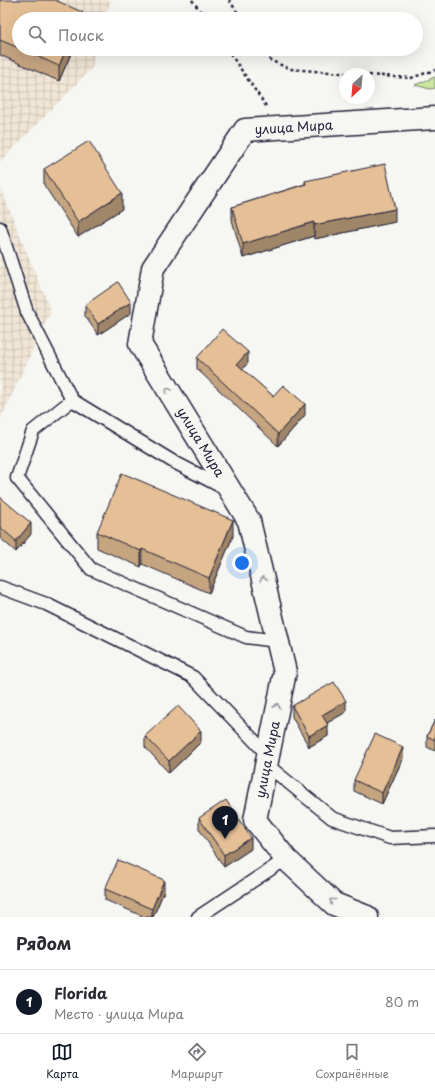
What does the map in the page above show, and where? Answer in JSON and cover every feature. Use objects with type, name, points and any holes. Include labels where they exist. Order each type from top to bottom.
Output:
[{"type":"street","name":"улица Мира","points":[[367,917],[334,904],[286,859],[255,820],[285,672],[249,521],[140,344],[153,268],[245,130],[435,118]]},
{"type":"lane","points":[[0,228],[27,312],[72,400],[172,461],[230,491]]},
{"type":"lane","points":[[72,400],[33,431],[17,478],[91,569],[246,637],[277,641]]},
{"type":"lane","points":[[0,587],[46,604],[193,677],[267,760],[332,818],[390,838],[435,836]]},
{"type":"lane","points":[[198,917],[286,859]]},
{"type":"path","points":[[192,0],[201,12]]},
{"type":"path","points":[[229,0],[237,12]]},
{"type":"path","points":[[231,56],[282,128]]},
{"type":"path","points":[[267,56],[270,60],[290,69],[339,73]]},
{"type":"path","points":[[375,75],[411,78],[435,70]]},
{"type":"shaded area","points":[[0,0],[112,0],[106,12],[12,12],[12,56],[94,56],[92,68],[0,162]]},
{"type":"shaded area","points":[[0,187],[51,311],[0,420]]},
{"type":"green space","points":[[435,77],[435,88],[430,89],[415,85]]},
{"type":"building","points":[[0,0],[55,0],[82,12],[12,12],[12,45],[0,40]]},
{"type":"building","points":[[37,56],[63,56],[59,66]]},
{"type":"building","points":[[89,141],[122,193],[78,222],[44,169]]},
{"type":"building","points":[[385,164],[395,209],[314,225],[314,222],[243,244],[232,207],[306,184],[305,181]]},
{"type":"building","points":[[118,282],[131,302],[98,324],[85,305]]},
{"type":"building","points":[[222,329],[248,352],[237,364],[273,396],[283,385],[305,404],[278,434],[197,358]]},
{"type":"building","points":[[122,473],[233,520],[209,578],[142,549],[141,551],[97,532]]},
{"type":"building","points":[[0,497],[31,523],[16,541],[0,527]]},
{"type":"building","points":[[334,682],[346,701],[322,715],[328,725],[309,736],[292,706]]},
{"type":"building","points":[[178,706],[201,731],[169,761],[145,736]]},
{"type":"building","points":[[435,720],[435,740],[427,736]]},
{"type":"building","points":[[375,734],[403,747],[382,793],[354,780]]},
{"type":"building","points":[[226,800],[251,838],[224,855],[199,818]]},
{"type":"building","points":[[118,860],[164,880],[152,909],[105,889]]},
{"type":"place","name":"Florida","points":[[225,839]]}]
